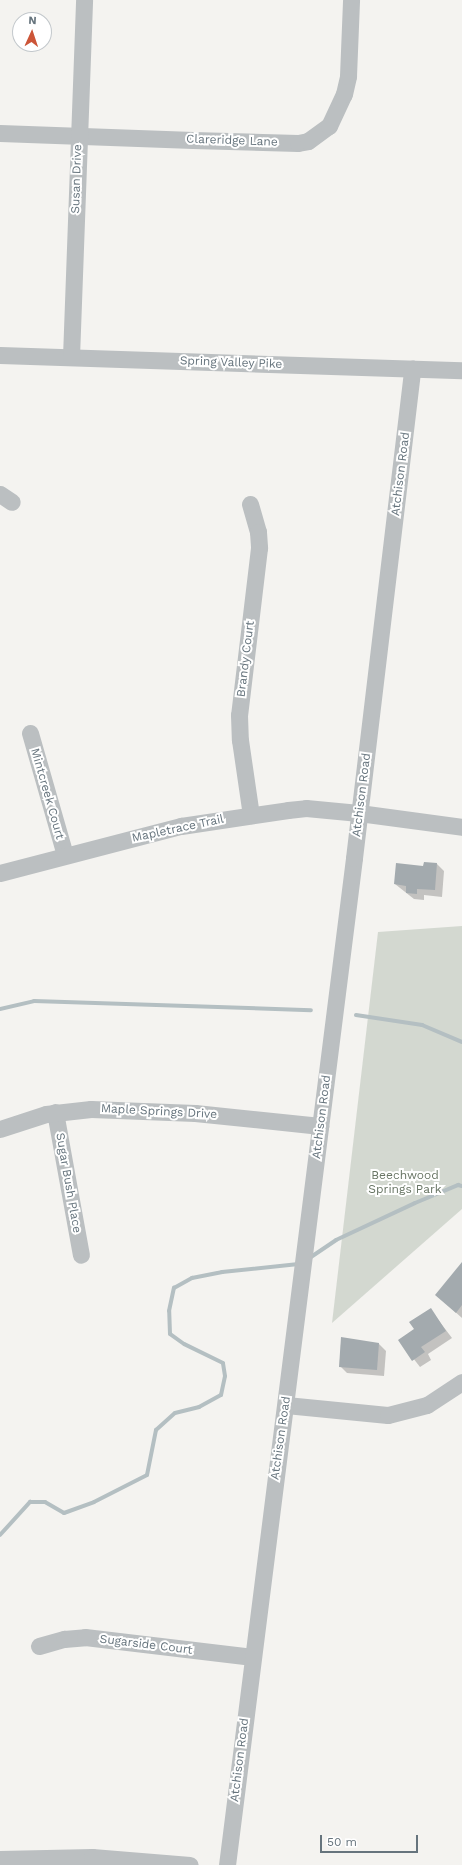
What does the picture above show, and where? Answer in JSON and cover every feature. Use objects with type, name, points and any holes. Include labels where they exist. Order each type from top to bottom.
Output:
[{"type":"street","name":"Susan Drive","points":[[71,357],[84,0]]},
{"type":"street","name":"Clareridge Lane","points":[[0,132],[275,142],[308,141],[329,126],[344,94],[348,76],[351,0]]},
{"type":"street","name":"Spring Valley Pike","points":[[0,355],[462,370]]},
{"type":"street","name":"Atchison Road","points":[[228,1865],[359,813],[412,368]]},
{"type":"street","name":"Brandy Court","points":[[250,504],[257,527],[259,548],[239,715],[240,740],[251,815]]},
{"type":"street","name":"Mintcreek Court","points":[[30,733],[65,855]]},
{"type":"street","name":"Mapletrace Trail","points":[[0,873],[181,826],[306,808],[359,813],[462,827]]},
{"type":"street","name":"Maple Springs Drive","points":[[0,1129],[55,1112],[91,1108],[164,1111],[320,1126]]},
{"type":"street","name":"Sugar Bush Place","points":[[55,1112],[81,1255]]},
{"type":"street","points":[[286,1404],[388,1415],[427,1405],[462,1382]]},
{"type":"street","name":"Sugarside Court","points":[[39,1646],[64,1639],[84,1637],[253,1656]]},
{"type":"street","points":[[0,1859],[92,1857],[190,1865]]},
{"type":"green space","name":"Beechwood Springs Park","points":[[462,926],[462,1209],[332,1323],[378,932]]},
{"type":"building","points":[[424,862],[437,863],[435,890],[417,889],[417,894],[406,893],[406,886],[394,884],[396,863],[423,866]]},
{"type":"building","points":[[462,1262],[462,1305],[456,1313],[435,1295]]},
{"type":"building","points":[[431,1308],[446,1331],[421,1347],[425,1352],[412,1361],[398,1340],[414,1329],[409,1322]]},
{"type":"building","points":[[341,1337],[379,1343],[377,1370],[339,1367]]},
{"type":"waterway","points":[[0,1009],[34,1001],[311,1010]]},
{"type":"waterway","points":[[356,1015],[422,1025],[462,1042]]},
{"type":"waterway","points":[[308,1259],[336,1240],[415,1203],[458,1185],[462,1186]]},
{"type":"waterway","points":[[0,1535],[30,1502],[45,1502],[64,1513],[94,1502],[147,1475],[156,1430],[175,1413],[199,1407],[221,1395],[225,1376],[223,1363],[184,1344],[170,1334],[169,1311],[174,1288],[192,1278],[222,1272],[299,1264]]}]
